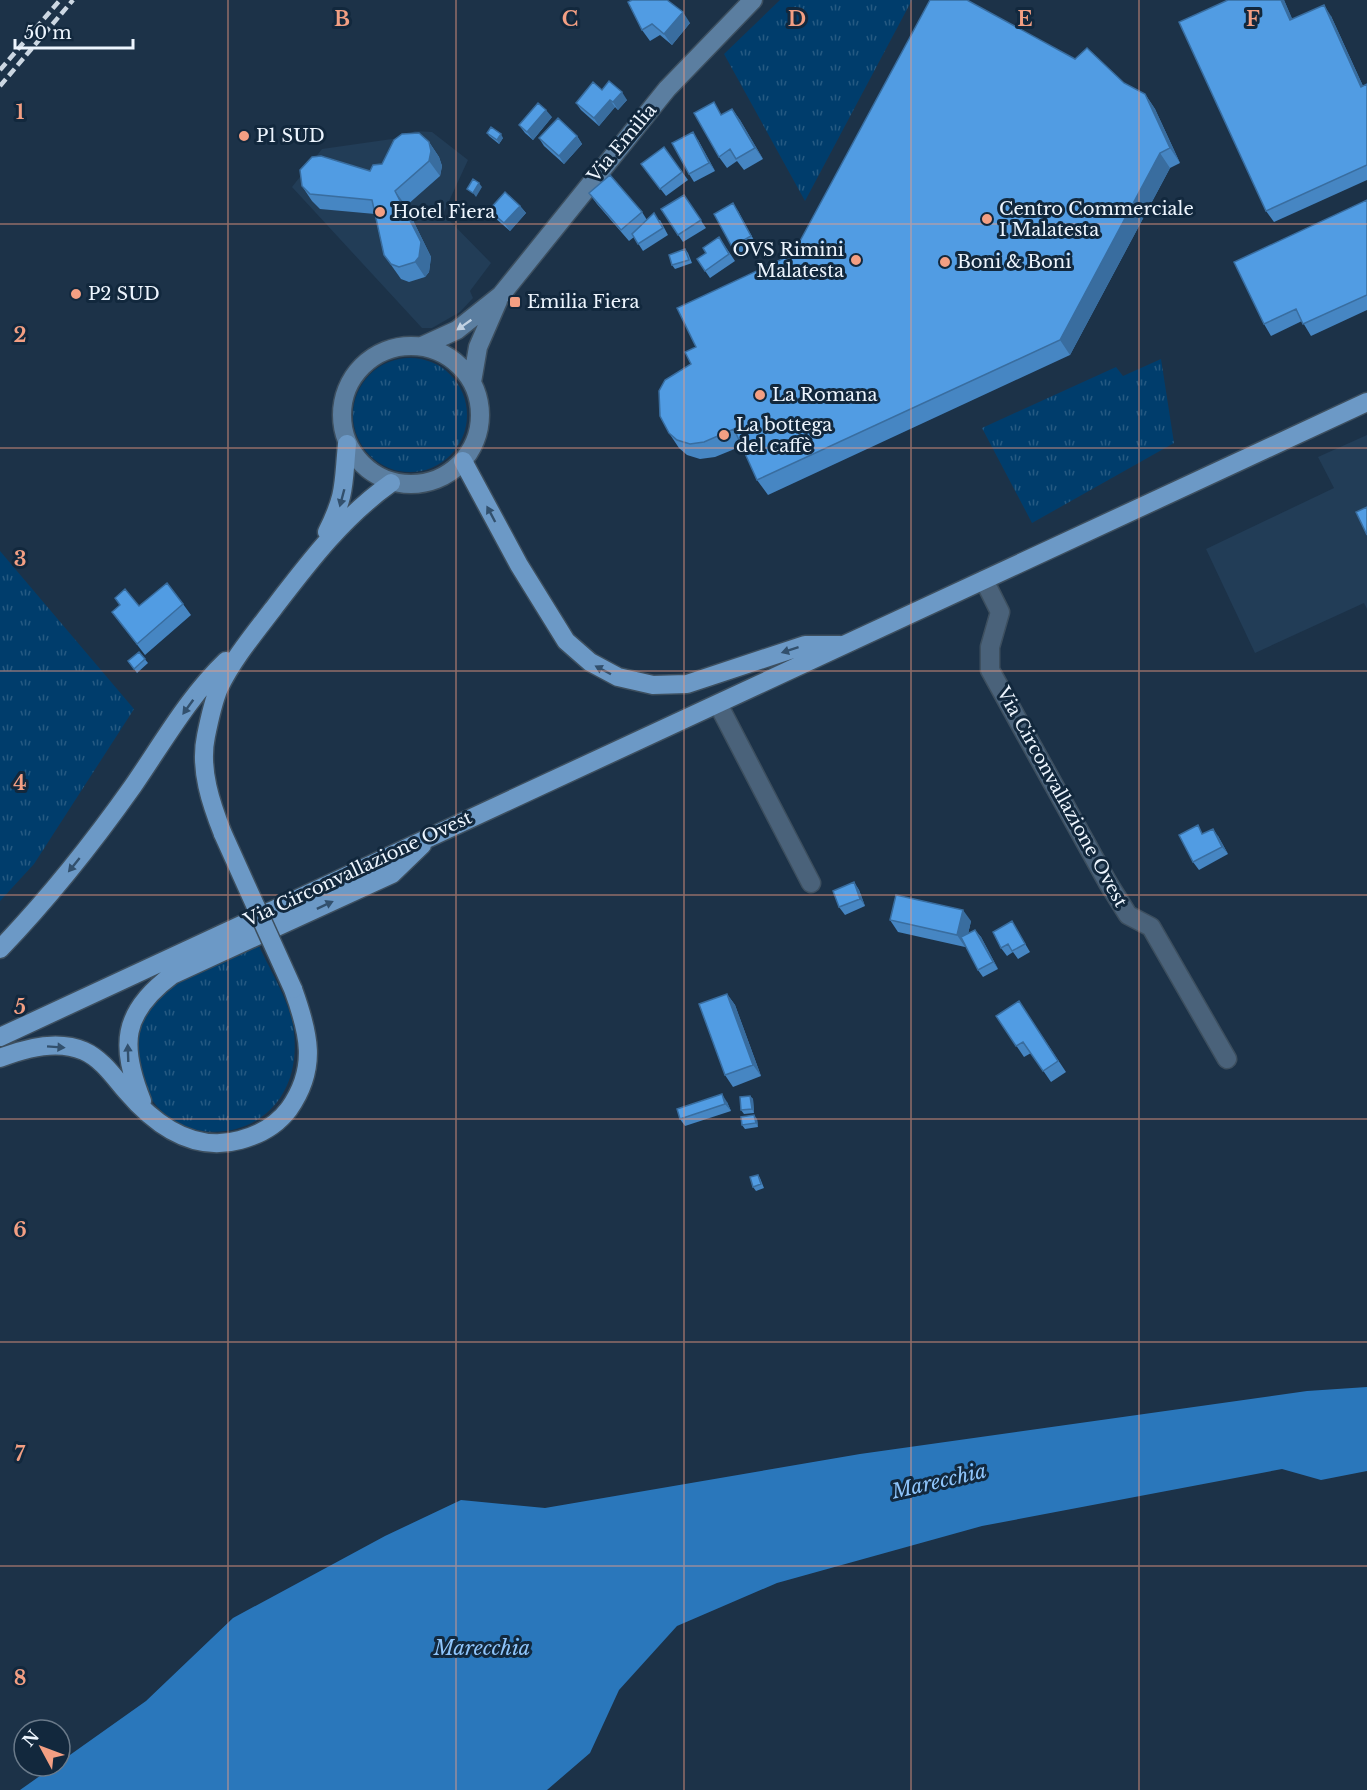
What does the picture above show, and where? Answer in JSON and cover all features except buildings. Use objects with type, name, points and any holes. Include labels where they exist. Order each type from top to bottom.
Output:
[{"type":"main road","name":"Via Emilia","points":[[422,346],[457,330],[501,296],[667,89],[753,0]]},
{"type":"main road","name":"Via Emilia","points":[[472,382],[478,347],[501,296]]},
{"type":"main road","points":[[320,547],[341,503],[346,483],[347,444],[341,421],[343,397],[350,380],[361,366],[375,355],[398,346],[422,346],[451,359],[472,382],[479,402],[480,423],[475,443],[463,461],[443,477],[426,483],[409,485],[391,483],[365,468],[347,444]]},
{"type":"main road","name":"Via Circonvallazione Ovest","points":[[0,1037],[1367,402]]},
{"type":"main road","points":[[463,461],[519,565],[566,641],[590,662],[618,677],[653,685],[687,684],[805,645],[848,645]]},
{"type":"main road","points":[[0,1058],[17,1051],[54,1045],[84,1051],[109,1069],[127,1093],[158,1124],[176,1135],[201,1143],[229,1143],[258,1135],[284,1116],[301,1092],[309,1060],[306,1023],[211,804],[205,772],[205,738],[218,691],[234,660],[320,547],[366,500],[391,483]]},
{"type":"main road","points":[[0,949],[39,908],[89,847],[218,669],[255,633]]},
{"type":"main road","points":[[145,1109],[129,1068],[128,1038],[139,1009],[153,990],[172,975],[392,874],[434,834]]},
{"type":"street","name":"Via Circonvallazione Ovest","points":[[984,580],[1000,612],[990,646],[990,670],[1108,883],[1128,915],[1151,927],[1227,1059]]},
{"type":"street","points":[[718,704],[811,884]]},
{"type":"shaded area","points":[[415,131],[432,132],[468,160],[443,214],[491,263],[470,291],[473,298],[460,312],[432,328],[422,328],[292,187],[322,149],[399,138]]},
{"type":"shaded area","points":[[1367,435],[1367,609],[1364,603],[1255,653],[1206,549],[1334,488],[1318,457]]},
{"type":"green space","points":[[780,0],[912,0],[805,201],[724,54]]},
{"type":"green space","points":[[410,358],[432,362],[451,374],[463,393],[467,415],[463,437],[451,456],[432,468],[410,472],[388,468],[369,456],[357,437],[353,415],[357,393],[369,374],[388,362]]},
{"type":"green space","points":[[1161,359],[1174,443],[1032,523],[982,428],[1116,367],[1123,376]]},
{"type":"green space","points":[[0,551],[134,709],[34,864],[0,901]]},
{"type":"green space","points":[[259,946],[291,1016],[293,1025],[292,1069],[278,1101],[254,1122],[224,1131],[193,1129],[166,1115],[145,1088],[137,1050],[139,1032],[150,1007],[170,985]]},
{"type":"water","name":"Marecchia","points":[[1367,1387],[1367,1471],[1321,1480],[1282,1469],[982,1526],[777,1583],[677,1626],[619,1690],[590,1753],[547,1790],[20,1790],[37,1778],[72,1778],[72,1753],[146,1701],[233,1618],[385,1536],[461,1500],[545,1508],[860,1454],[1307,1391]]},
{"type":"railway","points":[[0,70],[60,0]]},
{"type":"railway","points":[[0,86],[73,0]]},
{"type":"place","name":"P1 SUD","points":[[244,136]]},
{"type":"place","name":"Hotel Fiera","points":[[380,212]]},
{"type":"place","name":"Centro Commerciale I Malatesta","points":[[987,219]]},
{"type":"place","name":"OVS Rimini Malatesta","points":[[856,260]]},
{"type":"place","name":"Boni & Boni","points":[[945,262]]},
{"type":"place","name":"P2 SUD","points":[[76,294]]},
{"type":"place","name":"Emilia Fiera","points":[[515,302]]},
{"type":"place","name":"La Romana","points":[[760,395]]},
{"type":"place","name":"La bottega del caffè","points":[[724,435]]}]
